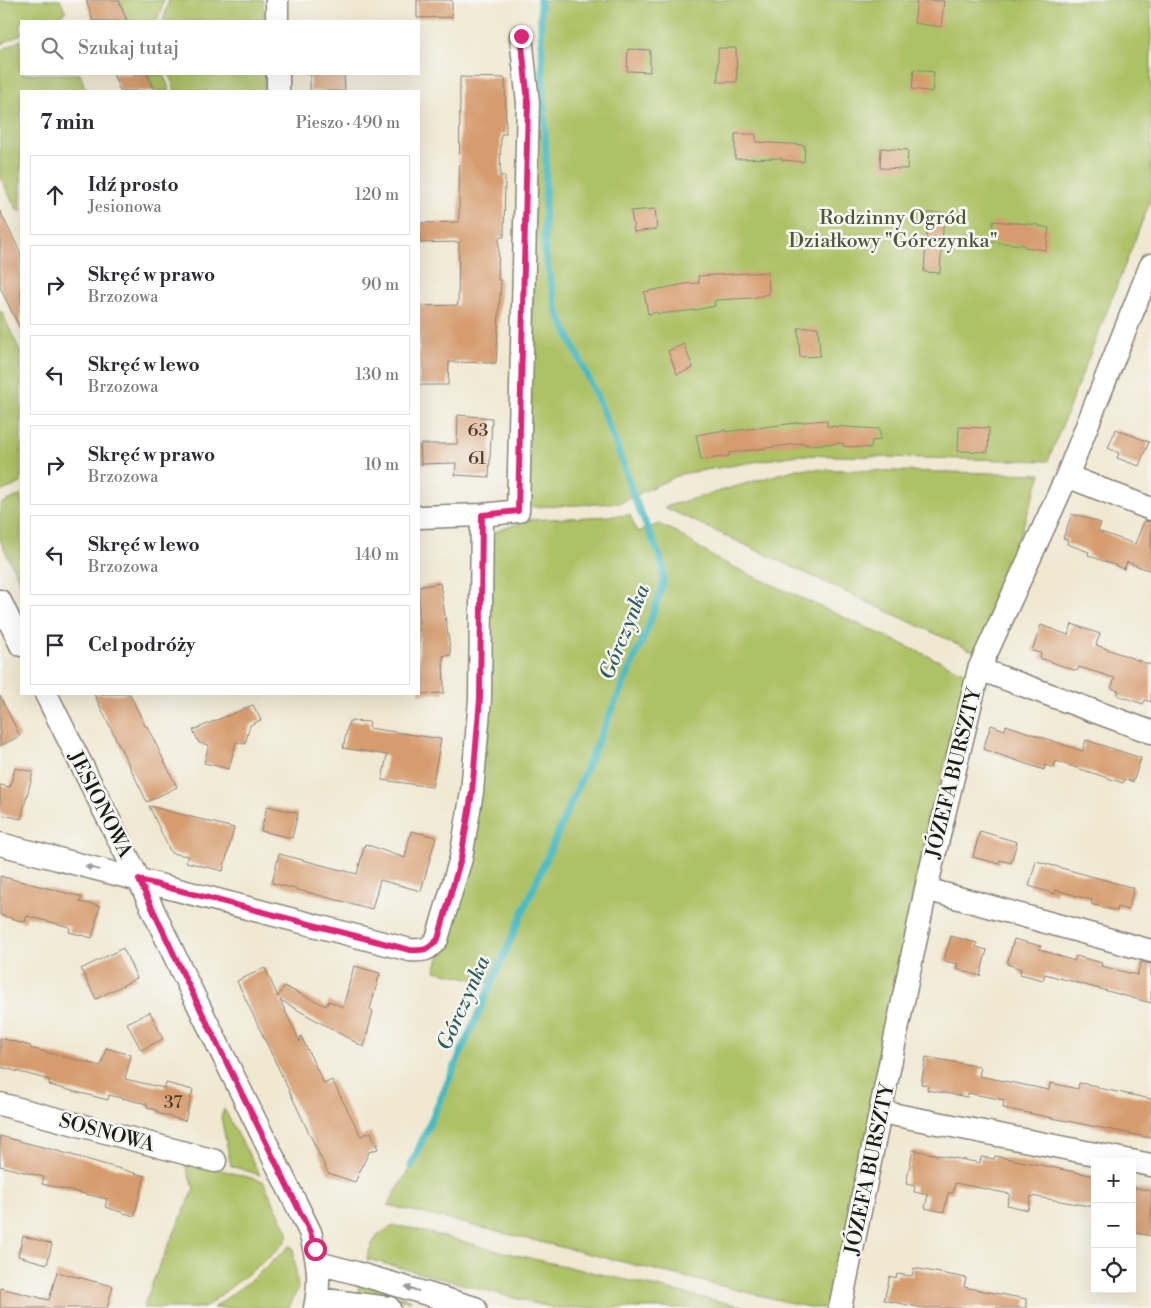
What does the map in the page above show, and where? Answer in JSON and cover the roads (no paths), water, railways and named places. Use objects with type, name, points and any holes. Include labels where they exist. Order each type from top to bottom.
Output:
[{"type":"street","points":[[277,0],[277,20]]},
{"type":"street","points":[[420,517],[482,515],[518,511],[528,102],[521,36]]},
{"type":"street","points":[[278,75],[278,90]]},
{"type":"street","name":"JÓZEFA BURSZTY","points":[[840,1308],[926,889],[978,669],[1067,476],[1147,288],[1151,265]]},
{"type":"street","points":[[1067,476],[1151,508]]},
{"type":"street","points":[[0,844],[410,950],[422,951],[430,948],[438,939],[461,858],[472,792],[480,699],[482,515]]},
{"type":"street","points":[[0,601],[20,643]]},
{"type":"street","points":[[978,669],[1151,732]]},
{"type":"street","name":"JESIONOWA","points":[[46,695],[139,880],[310,1232],[318,1263],[319,1282],[316,1303]]},
{"type":"street","points":[[926,889],[1151,951]]},
{"type":"street","name":"SOSNOWA","points":[[0,1104],[215,1160]]},
{"type":"street","points":[[881,1112],[1151,1165]]},
{"type":"street","points":[[318,1263],[475,1308]]},
{"type":"street","points":[[316,1303],[389,1308]]},
{"type":"waterway","name":"Górczynka","points":[[411,1166],[647,630],[663,584],[663,568],[659,554],[633,495],[600,404],[556,308],[544,247],[546,158],[540,0]]},
{"type":"park label","name":"Rodzinny Ogród Działkowy \"Górczynka\"","points":[[893,228]]}]
